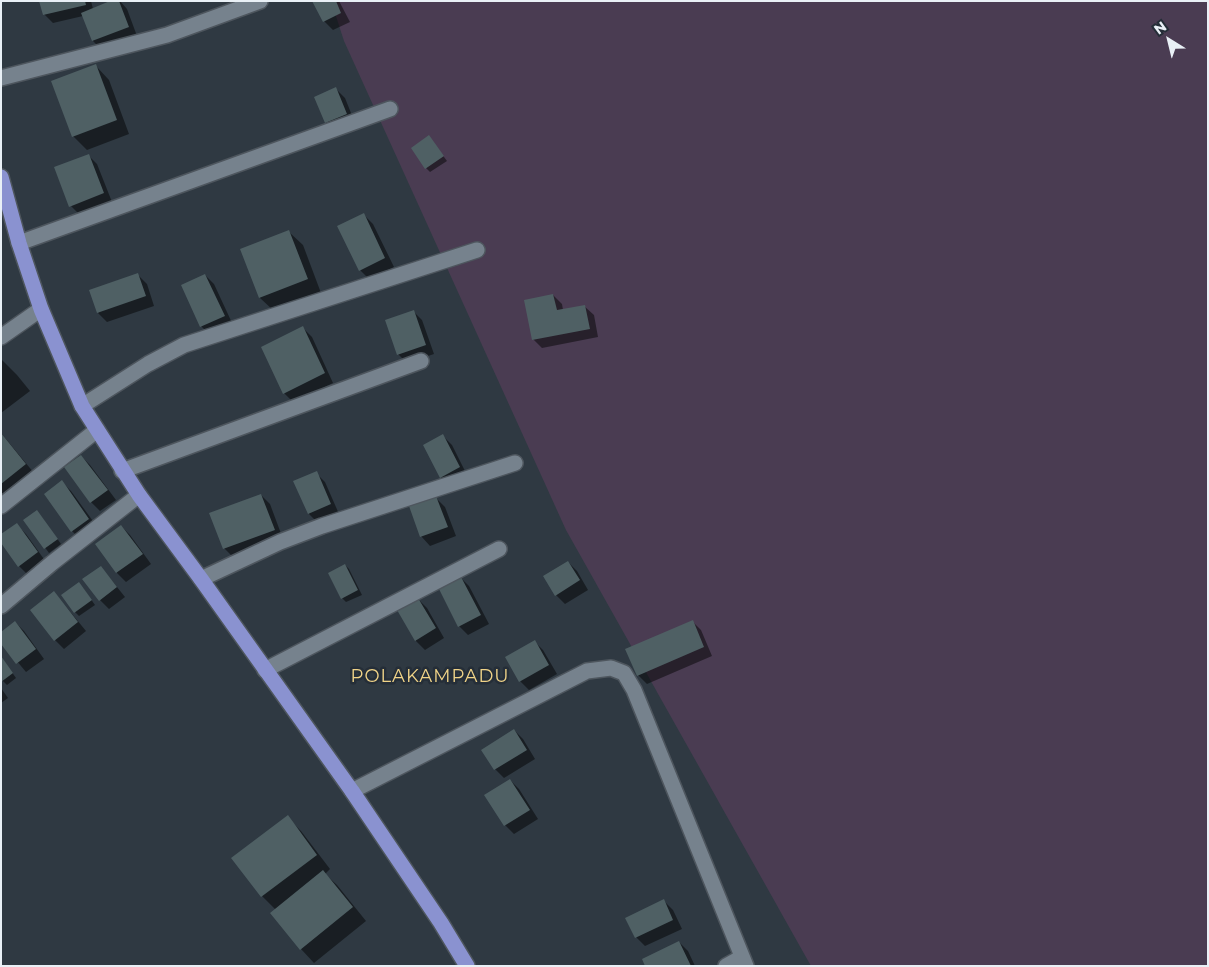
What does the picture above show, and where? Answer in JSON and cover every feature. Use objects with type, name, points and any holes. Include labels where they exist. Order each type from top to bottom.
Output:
[{"type":"main road","points":[[1,177],[40,309],[82,406],[122,471],[352,791],[441,923],[467,966]]},
{"type":"street","points":[[1,78],[167,35],[260,1]]},
{"type":"street","points":[[19,243],[390,109]]},
{"type":"street","points":[[82,406],[148,364],[184,345],[477,250]]},
{"type":"street","points":[[1,337],[40,309]]},
{"type":"street","points":[[122,471],[421,361]]},
{"type":"street","points":[[1,506],[97,430]]},
{"type":"street","points":[[201,579],[280,542],[322,526],[515,463]]},
{"type":"street","points":[[1,606],[52,563],[139,495]]},
{"type":"street","points":[[265,670],[499,548]]},
{"type":"street","points":[[352,791],[587,671],[611,668],[624,673],[634,690],[744,962],[726,966]]},
{"type":"shaded area","points":[[331,1],[1208,1],[1208,966],[811,966],[566,530],[344,41]]},
{"type":"building","points":[[39,1],[85,1],[86,5],[43,15]]},
{"type":"building","points":[[110,1],[119,1],[129,27],[92,41],[81,13]]},
{"type":"building","points":[[312,1],[336,1],[341,13],[323,22]]},
{"type":"building","points":[[96,64],[117,120],[72,137],[51,81]]},
{"type":"building","points":[[336,87],[347,114],[325,123],[314,97]]},
{"type":"building","points":[[429,135],[444,156],[425,169],[411,148]]},
{"type":"building","points":[[89,154],[104,193],[69,207],[54,167]]},
{"type":"building","points":[[364,213],[385,258],[359,271],[337,226]]},
{"type":"building","points":[[289,230],[308,279],[259,298],[240,249]]},
{"type":"building","points":[[138,273],[146,296],[97,313],[89,290]]},
{"type":"building","points":[[205,274],[225,316],[200,327],[181,285]]},
{"type":"building","points":[[553,294],[557,310],[585,305],[590,329],[532,340],[524,300]]},
{"type":"building","points":[[414,310],[426,345],[397,355],[385,320]]},
{"type":"building","points":[[303,326],[325,373],[283,394],[261,347]]},
{"type":"building","points":[[1,433],[26,464],[1,484]]},
{"type":"building","points":[[443,434],[460,467],[440,478],[423,445]]},
{"type":"building","points":[[81,455],[108,490],[90,503],[64,467]]},
{"type":"building","points":[[317,471],[331,504],[308,514],[293,481]]},
{"type":"building","points":[[62,480],[89,519],[71,532],[44,494]]},
{"type":"building","points":[[261,494],[275,530],[223,549],[209,513]]},
{"type":"building","points":[[436,496],[448,527],[420,537],[409,506]]},
{"type":"building","points":[[37,510],[58,539],[44,549],[23,520]]},
{"type":"building","points":[[17,523],[38,552],[18,567],[1,543],[1,534]]},
{"type":"building","points":[[121,525],[143,554],[116,573],[95,544]]},
{"type":"building","points":[[568,561],[580,580],[555,596],[543,576]]},
{"type":"building","points":[[345,564],[358,590],[341,599],[328,573]]},
{"type":"building","points":[[101,566],[117,587],[99,601],[82,579]]},
{"type":"building","points":[[460,575],[481,615],[458,627],[438,587]]},
{"type":"building","points":[[79,582],[92,600],[74,613],[61,595]]},
{"type":"building","points":[[54,591],[78,622],[54,641],[30,610]]},
{"type":"building","points":[[418,598],[436,628],[415,641],[397,610]]},
{"type":"building","points":[[693,620],[704,647],[637,676],[625,649]]},
{"type":"building","points":[[15,621],[36,649],[16,664],[1,644],[1,632]]},
{"type":"building","points":[[535,640],[549,665],[519,682],[505,657]]},
{"type":"building","points":[[1,656],[13,673],[1,682]]},
{"type":"building","points":[[514,729],[527,750],[494,770],[481,750]]},
{"type":"building","points":[[510,779],[530,810],[504,826],[484,795]]},
{"type":"building","points":[[288,815],[317,855],[261,897],[231,858]]},
{"type":"building","points":[[323,870],[353,907],[300,950],[270,913]]},
{"type":"building","points":[[664,899],[673,920],[635,938],[625,918]]},
{"type":"building","points":[[679,941],[691,966],[645,966],[642,959]]},
{"type":"district","name":"POLAKAMPADU","points":[[430,677]]}]
